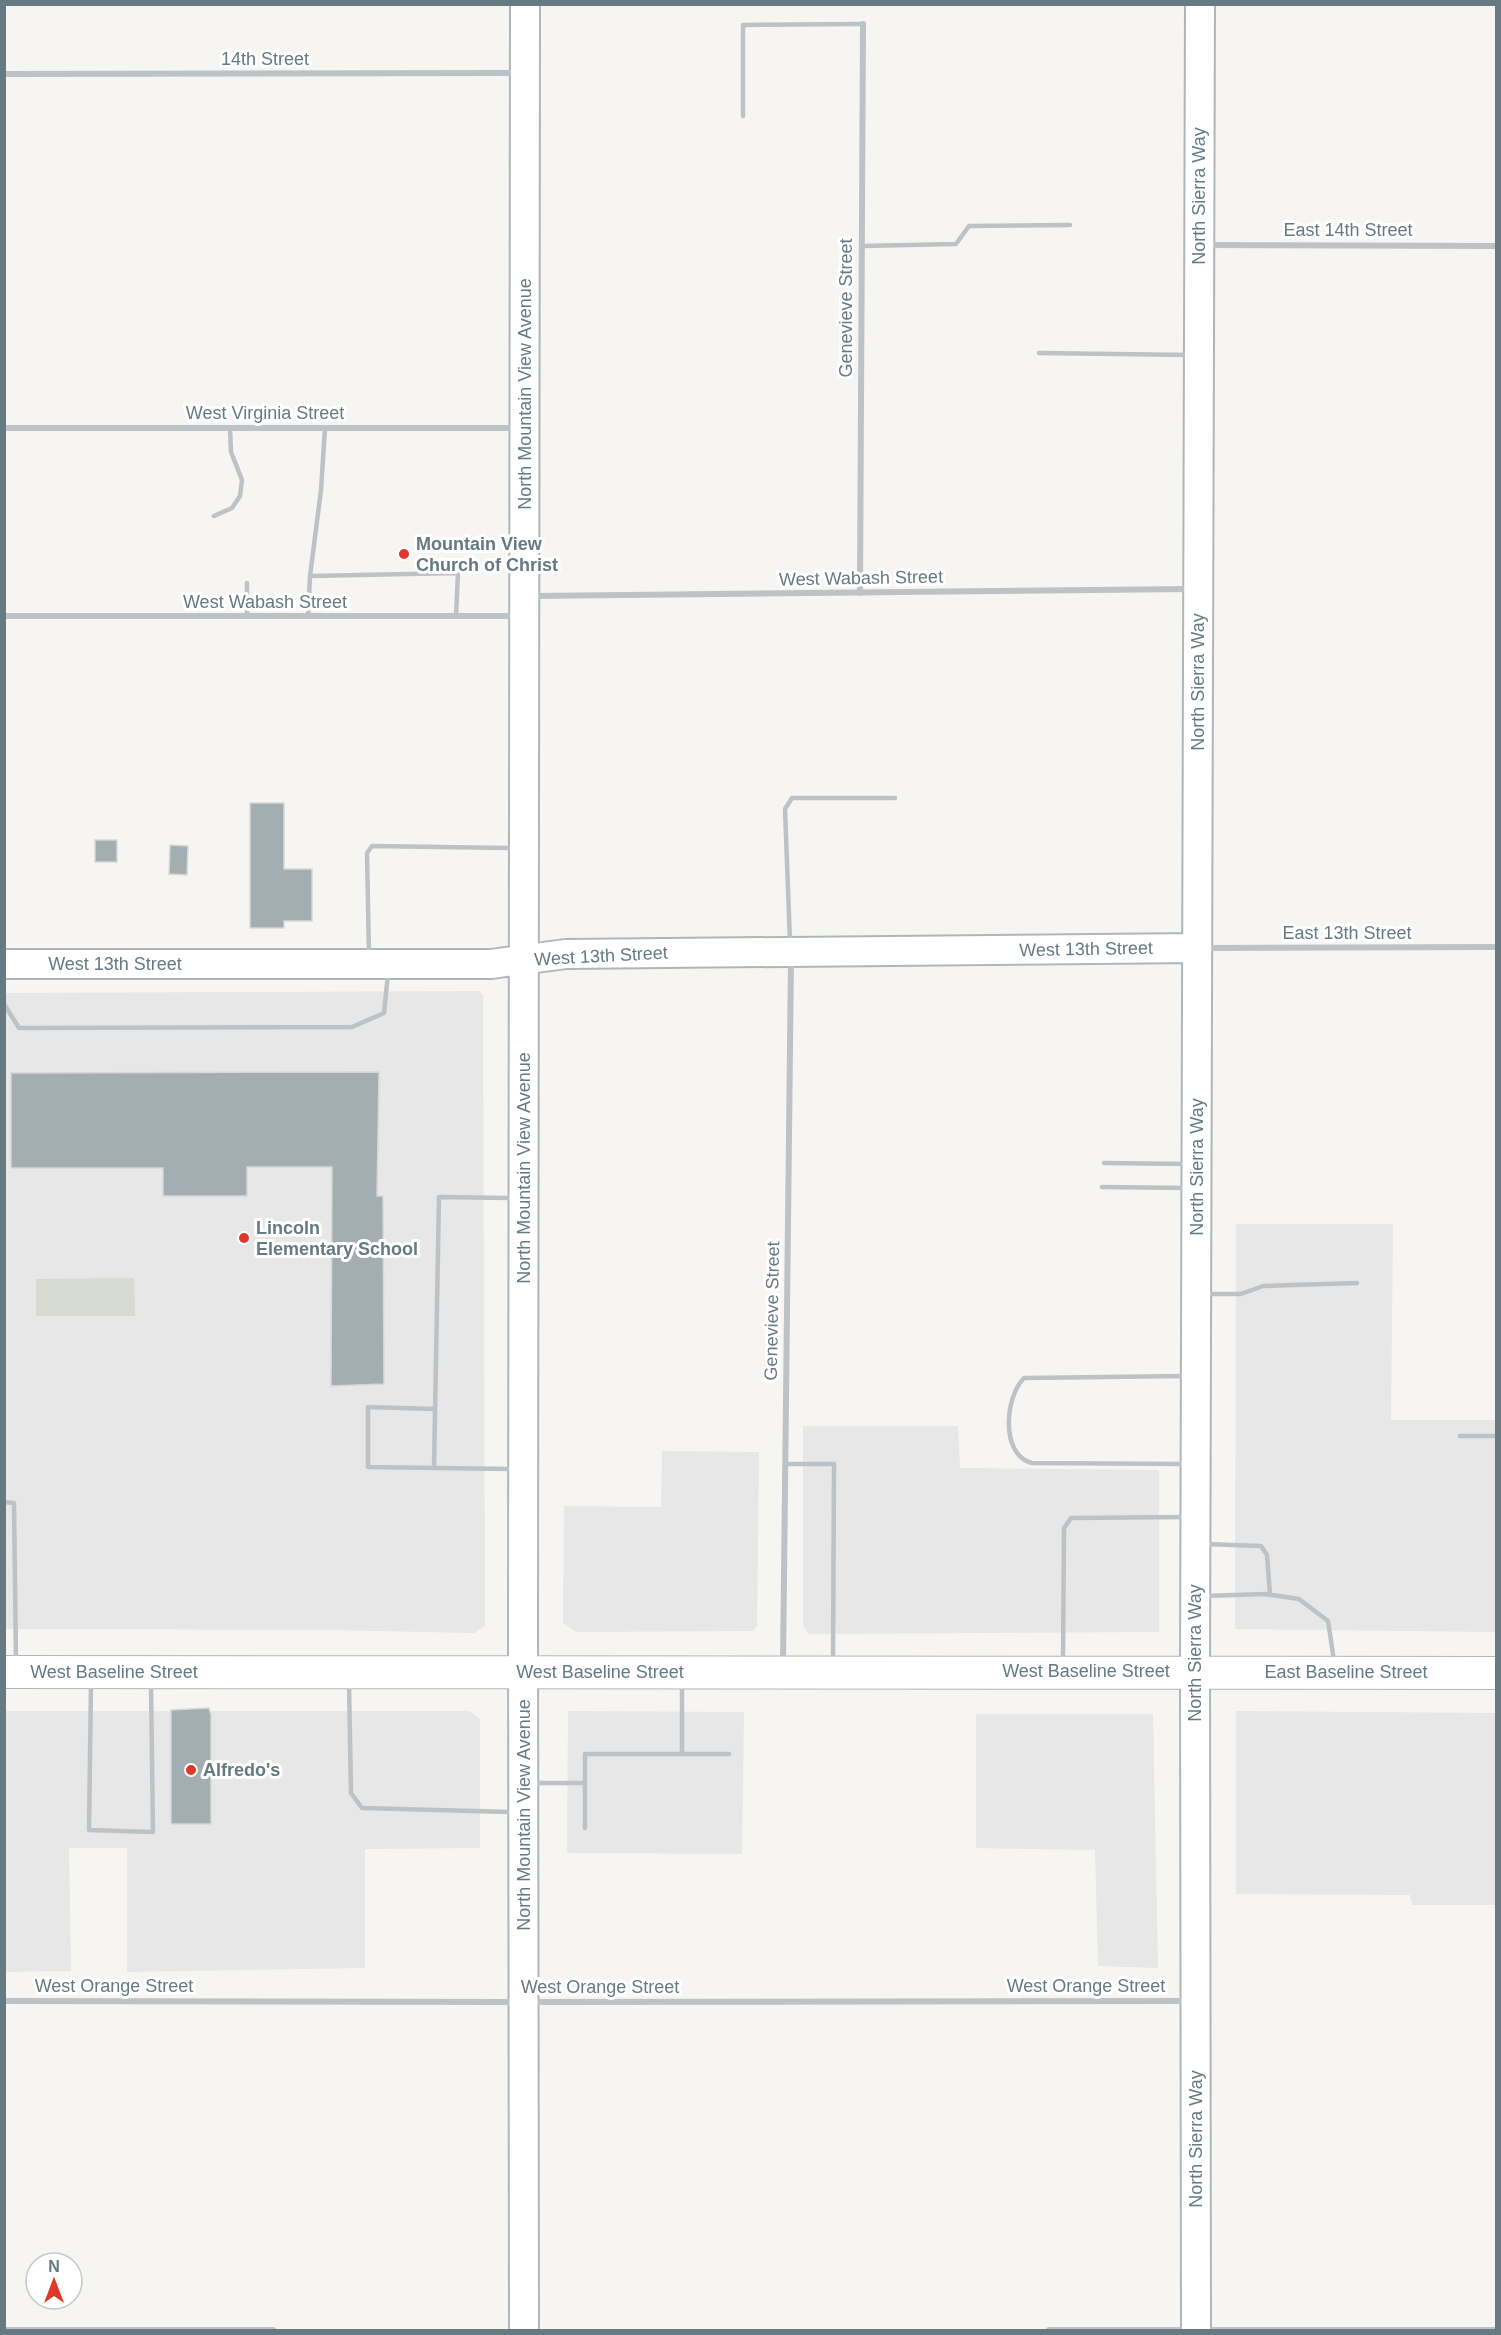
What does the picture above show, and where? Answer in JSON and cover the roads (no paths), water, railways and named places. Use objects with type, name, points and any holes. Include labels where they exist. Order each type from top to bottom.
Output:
[{"type":"main road","name":"West Baseline Street","points":[[10,1672],[1195,1671]]},
{"type":"main road","name":"East Baseline Street","points":[[1195,1671],[1497,1673]]},
{"type":"street","name":"North Mountain View Avenue","points":[[524,2331],[525,4]]},
{"type":"street","name":"North Sierra Way","points":[[1196,2330],[1195,1671],[1200,4]]},
{"type":"street","name":"Genevieve Street","points":[[860,593],[863,24]]},
{"type":"street","name":"14th Street","points":[[4,74],[525,73]]},
{"type":"street","name":"East 14th Street","points":[[1199,244],[1497,246]]},
{"type":"street","name":"West Virginia Street","points":[[4,428],[525,428]]},
{"type":"street","name":"West Wabash Street","points":[[4,616],[456,616],[525,606],[860,593],[1198,589]]},
{"type":"street","name":"East 13th Street","points":[[1197,948],[1497,947]]},
{"type":"street","name":"West 13th Street","points":[[4,964],[491,964],[566,954],[1197,948]]},
{"type":"street","name":"Genevieve Street","points":[[783,1672],[791,951]]},
{"type":"street","name":"West Orange Street","points":[[4,2001],[1196,2001]]},
{"type":"street","points":[[4,2330],[273,2331]]},
{"type":"street","points":[[1049,2331],[1497,2330]]},
{"type":"lane","points":[[743,116],[742,25],[863,24]]},
{"type":"lane","points":[[862,246],[956,244],[969,226],[1070,225]]},
{"type":"lane","points":[[1040,353],[1199,355]]},
{"type":"lane","points":[[214,516],[232,508],[240,496],[242,480],[231,452],[230,428]]},
{"type":"lane","points":[[308,617],[325,428]]},
{"type":"lane","points":[[310,576],[458,573],[456,616]]},
{"type":"lane","points":[[247,583],[248,617]]},
{"type":"lane","points":[[791,951],[785,809],[792,798],[895,798]]},
{"type":"lane","points":[[4,1004],[19,1028],[352,1027],[384,1013],[367,853],[372,846],[524,848]]},
{"type":"lane","points":[[1104,1163],[1196,1176]]},
{"type":"lane","points":[[1102,1187],[1196,1176]]},
{"type":"lane","points":[[434,1468],[439,1197],[524,1198]]},
{"type":"lane","points":[[1196,1294],[1241,1294],[1263,1286],[1357,1283]]},
{"type":"lane","points":[[1196,1376],[1024,1378],[1013,1396],[1010,1436],[1018,1456],[1032,1463],[1196,1464]]},
{"type":"lane","points":[[435,1409],[368,1407],[368,1467],[524,1469]]},
{"type":"lane","points":[[1460,1436],[1497,1436]]},
{"type":"lane","points":[[786,1464],[834,1464],[833,1672]]},
{"type":"lane","points":[[4,1502],[14,1503],[10,1672]]},
{"type":"lane","points":[[1063,1671],[1064,1528],[1071,1518],[1196,1530],[1261,1546],[1268,1555],[1270,1595]]},
{"type":"lane","points":[[1196,1597],[1270,1595],[1299,1599],[1328,1621],[1336,1672]]},
{"type":"lane","points":[[91,1672],[89,1830],[153,1832],[151,1672]]},
{"type":"lane","points":[[349,1672],[351,1793],[362,1808],[524,1812]]},
{"type":"lane","points":[[682,1672],[682,1754]]},
{"type":"lane","points":[[585,1828],[585,1754],[729,1754]]},
{"type":"lane","points":[[524,1783],[585,1783]]},
{"type":"place","name":"Mountain View Church of Christ","points":[[404,554]]},
{"type":"place","name":"Lincoln Elementary School","points":[[244,1238]]},
{"type":"place","name":"Alfredo's","points":[[191,1770]]}]
